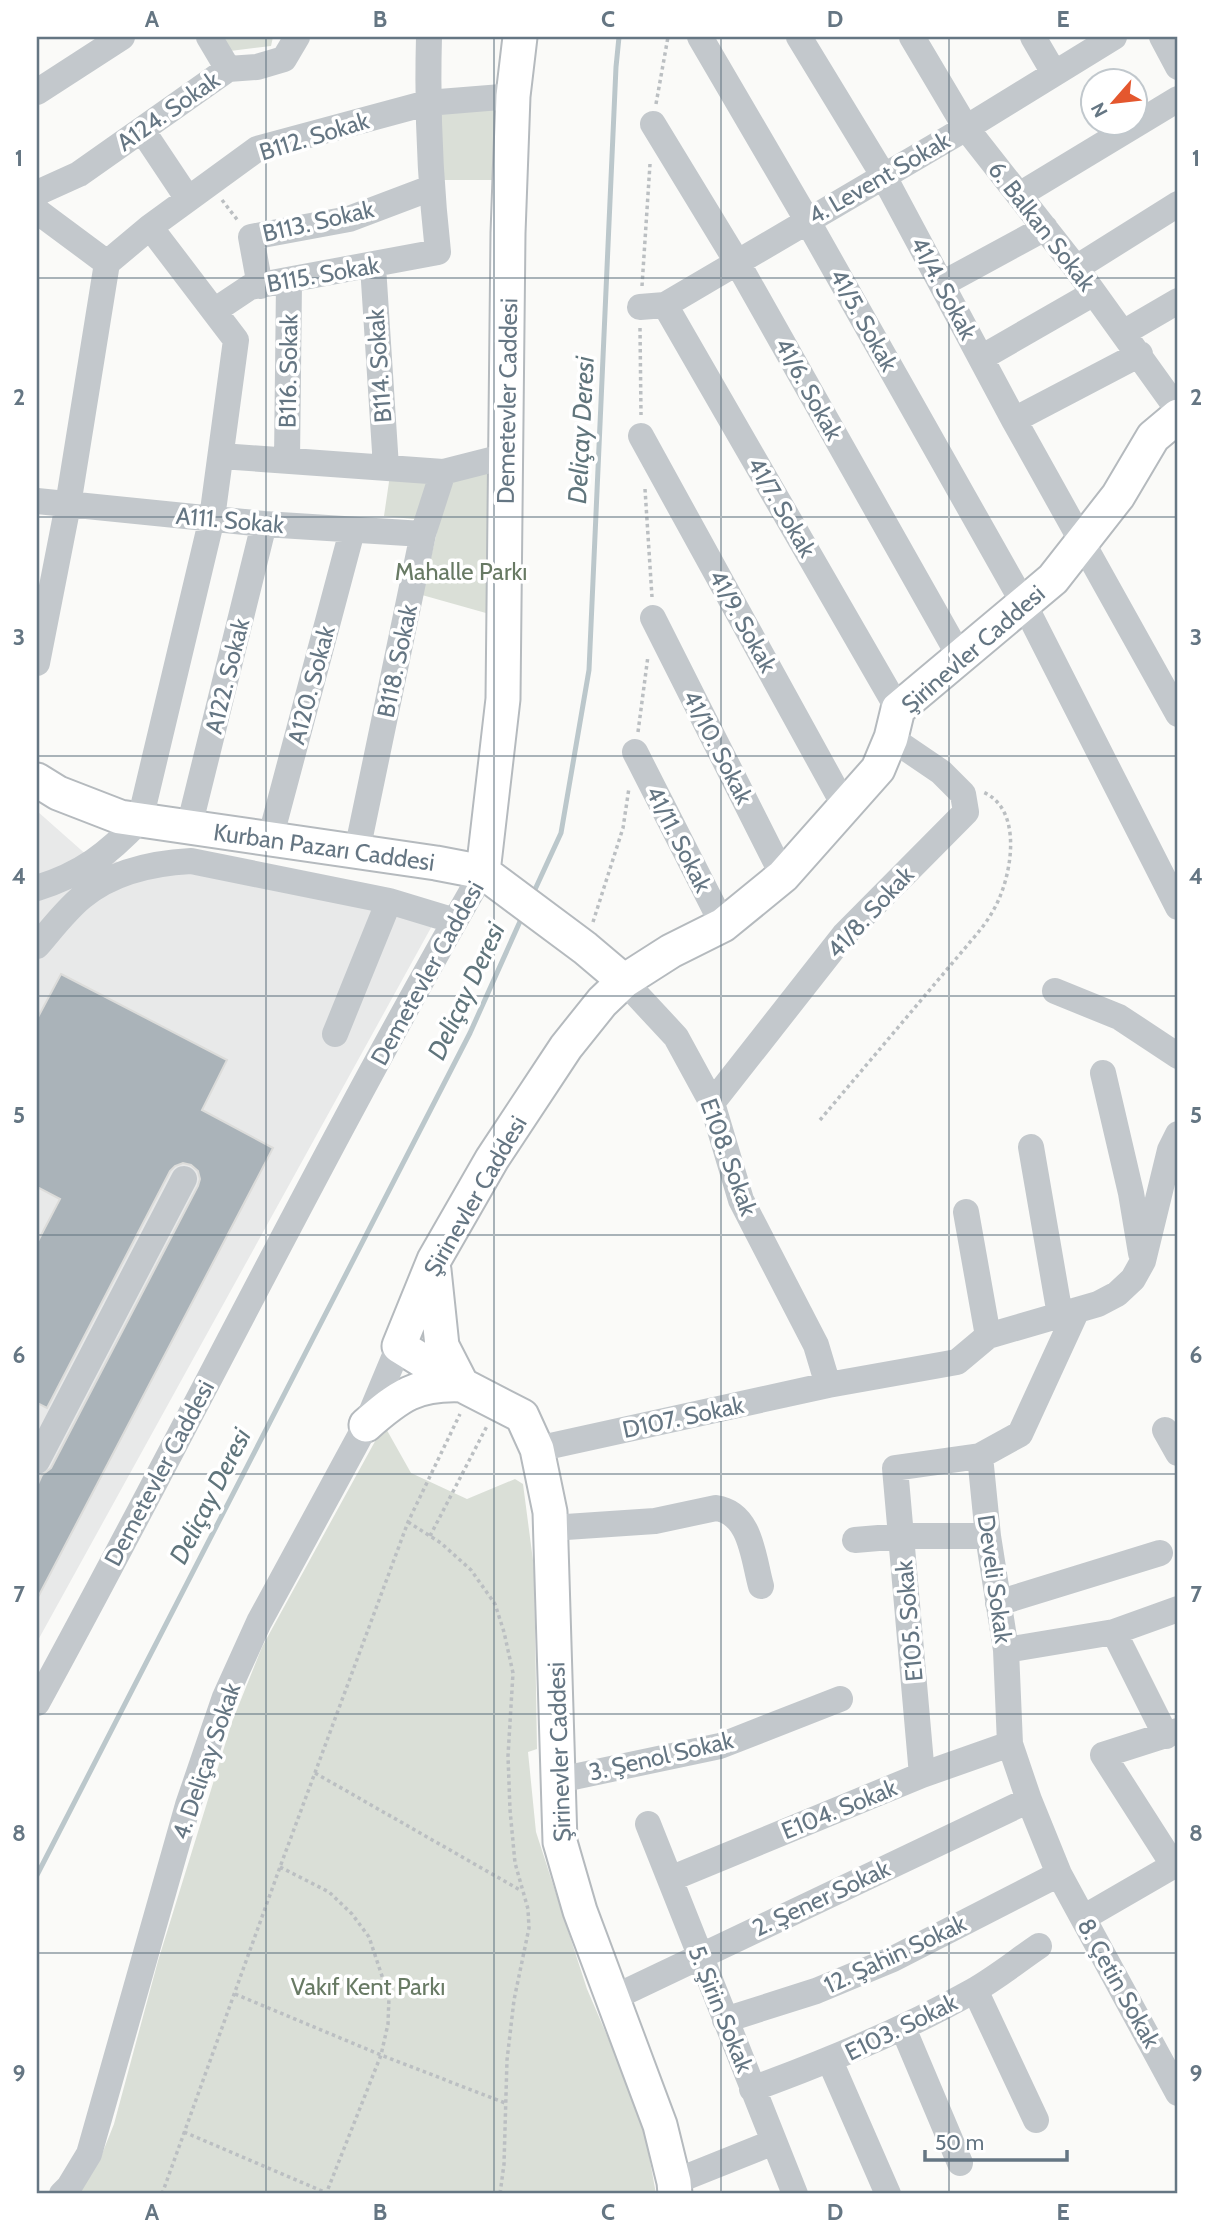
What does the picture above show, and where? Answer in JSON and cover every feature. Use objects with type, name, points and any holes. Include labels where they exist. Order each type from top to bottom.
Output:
[{"type":"main road","name":"Demetevler Caddesi","points":[[489,876],[503,699],[508,233],[513,96],[520,37]]},
{"type":"main road","name":"Şirinevler Caddesi","points":[[675,2188],[660,2125],[580,1911],[560,1842],[551,1528],[537,1449],[522,1416],[398,1346],[434,1260],[492,1159],[566,1047],[602,1002],[624,982],[671,951],[723,925],[783,876],[878,769],[895,723],[960,657],[1053,579],[1118,496],[1153,437],[1178,413]]},
{"type":"main road","name":"Kurban Pazarı Caddesi","points":[[37,780],[58,793],[120,817],[357,851],[489,876],[585,948],[624,982]]},
{"type":"main road","points":[[434,1260],[435,1296],[442,1346],[478,1393]]},
{"type":"main road","points":[[366,1425],[391,1403],[424,1387],[478,1393]]},
{"type":"street","points":[[37,92],[122,37]]},
{"type":"street","points":[[209,37],[228,69]]},
{"type":"street","name":"A124. Sokak","points":[[37,193],[79,174],[228,69],[257,67],[284,58],[297,37]]},
{"type":"street","points":[[429,37],[431,187]]},
{"type":"street","name":"41/5. Sokak","points":[[700,37],[807,220],[1024,604],[1178,907]]},
{"type":"street","name":"41/4. Sokak","points":[[799,37],[883,175],[1014,420],[1178,714]]},
{"type":"street","name":"6. Balkan Sokak","points":[[912,37],[966,128],[1140,354],[1178,413]]},
{"type":"street","points":[[1033,37],[1054,73]]},
{"type":"street","name":"4. Levent Sokak","points":[[653,306],[737,262],[966,128],[1114,37]]},
{"type":"street","points":[[1162,37],[1178,67]]},
{"type":"street","name":"B112. Sokak","points":[[107,263],[150,227],[257,149],[428,103],[513,96]]},
{"type":"street","points":[[1019,195],[1178,99]]},
{"type":"street","name":"41/6. Sokak","points":[[653,124],[737,262],[960,657]]},
{"type":"street","points":[[142,130],[188,199]]},
{"type":"street","name":"B113. Sokak","points":[[260,286],[251,237],[349,219],[431,187]]},
{"type":"street","name":"B115. Sokak","points":[[214,311],[250,287],[289,282],[438,252],[431,187]]},
{"type":"street","points":[[1076,268],[1178,204]]},
{"type":"street","points":[[37,211],[107,263],[68,505],[37,663]]},
{"type":"street","points":[[37,888],[66,879],[87,867],[117,845],[141,820],[212,519],[236,340],[150,227]]},
{"type":"street","points":[[942,284],[1045,228]]},
{"type":"street","name":"B114. Sokak","points":[[373,266],[386,467]]},
{"type":"street","name":"B116. Sokak","points":[[287,460],[289,282]]},
{"type":"street","points":[[981,358],[1094,293]]},
{"type":"street","points":[[1123,333],[1178,301]]},
{"type":"street","name":"41/7. Sokak","points":[[653,306],[895,723]]},
{"type":"street","points":[[1014,420],[1140,354]]},
{"type":"street","name":"41/9. Sokak","points":[[641,436],[844,805]]},
{"type":"street","points":[[221,456],[443,472],[506,456]]},
{"type":"street","name":"B118. Sokak","points":[[357,851],[423,534],[443,472]]},
{"type":"street","name":"A111. Sokak","points":[[37,501],[264,524],[423,534]]},
{"type":"street","name":"A122. Sokak","points":[[189,827],[264,524]]},
{"type":"street","name":"A120. Sokak","points":[[270,839],[352,531]]},
{"type":"street","name":"41/10. Sokak","points":[[653,618],[783,876]]},
{"type":"street","points":[[895,723],[963,794]]},
{"type":"street","name":"41/11. Sokak","points":[[635,752],[723,925]]},
{"type":"street","name":"41/8. Sokak","points":[[712,1103],[844,935],[966,812],[963,794]]},
{"type":"street","points":[[37,946],[81,898],[94,889],[140,868],[174,862],[191,861],[389,901],[455,921]]},
{"type":"street","name":"Demetevler Caddesi","points":[[37,1703],[326,1157],[455,921],[489,876]]},
{"type":"street","points":[[335,1034],[389,901]]},
{"type":"street","name":"E108. Sokak","points":[[624,982],[676,1037],[712,1103],[741,1200],[816,1345],[828,1385]]},
{"type":"street","points":[[1055,991],[1119,1017],[1178,1056]]},
{"type":"street","points":[[1103,1073],[1131,1193],[1143,1261]]},
{"type":"street","points":[[966,1212],[988,1336],[1098,1304],[1116,1294],[1133,1279],[1143,1261],[1170,1150],[1178,1134]]},
{"type":"street","points":[[980,1456],[1020,1434],[1069,1312],[1031,1147]]},
{"type":"street","points":[[37,1461],[184,1179]]},
{"type":"street","name":"D107. Sokak","points":[[537,1449],[828,1385],[957,1362],[988,1336]]},
{"type":"street","name":"4. Deliçay Sokak","points":[[62,2194],[69,2188],[89,2154],[188,1805],[225,1697],[259,1622],[366,1425],[398,1346]]},
{"type":"street","points":[[1165,1430],[1178,1454]]},
{"type":"street","name":"E105. Sokak","points":[[922,1775],[895,1468],[980,1456]]},
{"type":"street","name":"Develi Sokak","points":[[980,1456],[988,1536],[1006,1650],[1010,1744],[1059,1874]]},
{"type":"street","points":[[551,1528],[654,1521],[716,1508],[724,1509],[743,1524],[761,1586]]},
{"type":"street","points":[[855,1540],[901,1536],[988,1536]]},
{"type":"street","points":[[998,1603],[1160,1553]]},
{"type":"street","points":[[1006,1650],[1114,1632],[1178,1609]]},
{"type":"street","points":[[1083,1917],[1176,1864],[1103,1755],[1172,1733],[1114,1632]]},
{"type":"street","name":"3. Şenol Sokak","points":[[559,1780],[720,1746],[840,1699]]},
{"type":"street","name":"E104. Sokak","points":[[670,1879],[922,1775],[1010,1744]]},
{"type":"street","name":"2. Şener Sokak","points":[[612,1997],[1029,1800]]},
{"type":"street","name":"5. Şirin Sokak","points":[[648,1824],[795,2194]]},
{"type":"street","name":"8. Çetin Sokak","points":[[1059,1874],[1176,2083]]},
{"type":"street","name":"12. Şahin Sokak","points":[[725,2020],[816,1991],[893,1959],[1059,1874]]},
{"type":"street","name":"E103. Sokak","points":[[752,2089],[830,2061],[903,2028],[975,1990],[1039,1946]]},
{"type":"street","points":[[975,1990],[1036,2120]]},
{"type":"street","points":[[903,2028],[960,2163]]},
{"type":"street","points":[[830,2061],[888,2194]]},
{"type":"street","points":[[675,2188],[774,2142]]},
{"type":"path","points":[[653,124],[668,37]]},
{"type":"path","points":[[641,436],[653,306],[650,163]]},
{"type":"path","points":[[210,183],[251,237]]},
{"type":"path","points":[[585,948],[623,828],[653,618],[644,478]]},
{"type":"path","points":[[820,1120],[976,936],[1001,895],[1010,848],[1006,813],[989,794],[982,791],[963,794]]},
{"type":"path","points":[[162,2194],[408,1522],[478,1393]]},
{"type":"path","points":[[430,1536],[478,1393]]},
{"type":"path","points":[[408,1522],[430,1536],[471,1570],[495,1604],[513,1673],[508,1756],[510,1810],[515,1863],[528,1909],[529,1928],[514,2000],[507,2060],[505,2164],[500,2194]]},
{"type":"path","points":[[315,1773],[522,1891]]},
{"type":"path","points":[[184,2132],[327,2194],[381,2055],[388,2024],[389,1997],[369,1937],[352,1914],[329,1892],[280,1867]]},
{"type":"path","points":[[235,1994],[506,2104]]},
{"type":"shaded area","points":[[37,811],[89,857],[438,915],[37,1642]]},
{"type":"green space","points":[[220,37],[273,37],[271,46],[230,51]]},
{"type":"green space","points":[[500,106],[496,180],[438,180],[437,108]]},
{"type":"green space","name":"Mahalle Parkı","points":[[495,467],[493,615],[422,595],[451,473]]},
{"type":"green space","points":[[390,475],[429,482],[423,520],[384,516]]},
{"type":"green space","name":"Vakıf Kent Parkı","points":[[384,1425],[411,1473],[467,1499],[515,1479],[523,1484],[534,1568],[537,1749],[528,1752],[536,1832],[587,1989],[642,2117],[656,2194],[75,2194],[102,2154],[114,2124],[158,1961],[232,1722],[262,1647]]},
{"type":"building","points":[[61,974],[227,1060],[202,1110],[273,1148],[37,1599],[37,1486],[42,1475],[51,1468],[200,1179],[198,1171],[191,1165],[183,1163],[170,1171],[47,1408],[37,1403],[37,1243],[60,1199],[37,1187],[37,1019]]},
{"type":"waterway","name":"Deliçay Deresi","points":[[532,896],[561,833],[589,670],[619,37]]},
{"type":"waterway","name":"Deliçay Deresi","points":[[37,1875],[470,1033],[522,917]]}]
